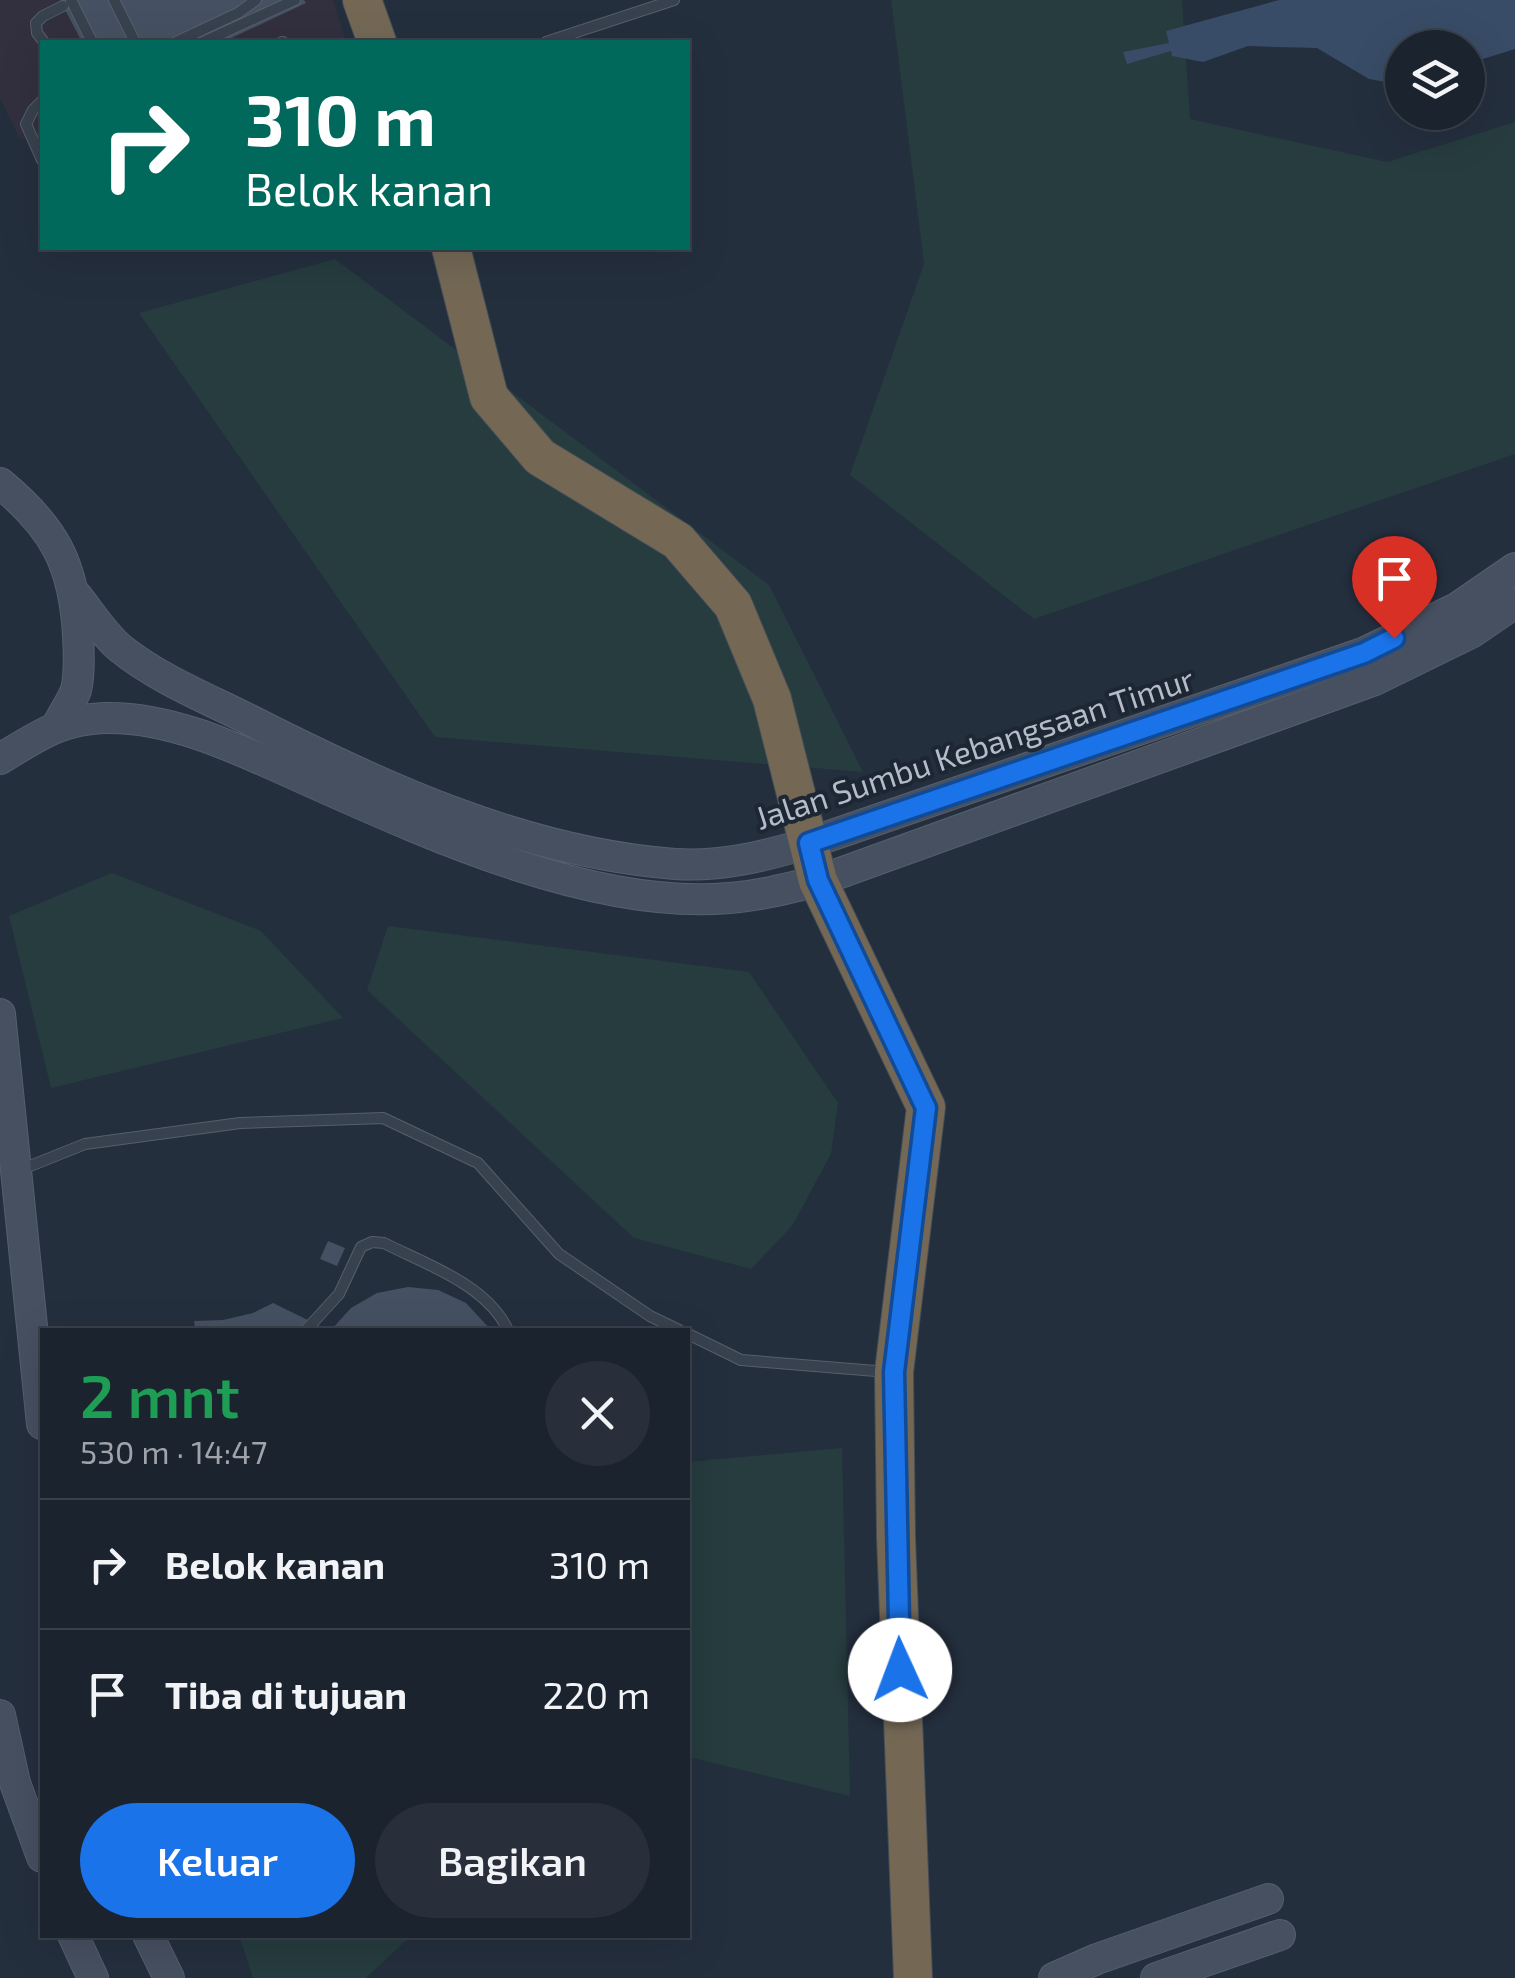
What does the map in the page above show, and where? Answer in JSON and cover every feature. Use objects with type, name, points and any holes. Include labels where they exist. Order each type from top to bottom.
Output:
[{"type":"highway","points":[[362,0],[376,40]]},
{"type":"highway","points":[[452,250],[489,396],[540,457],[678,541],[733,605],[772,699],[818,880],[926,1108],[894,1372],[896,1537],[914,1978]]},
{"type":"street","name":"Jalan Sumbu Kebangsaan Timur","points":[[0,483],[34,510],[62,556],[76,596],[76,689],[58,724]]},
{"type":"street","name":"Jalan Sumbu Kebangsaan Timur","points":[[76,596],[118,646],[176,683],[294,743],[428,802],[528,838],[589,852],[676,864],[725,864],[809,843],[1364,653],[1456,608],[1515,568]]},
{"type":"street","name":"Jalan Sumbu Kebangsaan Timur","points":[[0,759],[58,724],[105,718],[162,722],[418,829],[519,866],[638,894],[726,899],[818,880],[1375,680],[1471,633],[1515,603]]},
{"type":"street","points":[[0,1014],[40,1390]]},
{"type":"street","points":[[0,1715],[15,1783],[40,1852]]},
{"type":"street","points":[[1054,1978],[1268,1899]]},
{"type":"street","points":[[1156,1978],[1280,1935]]},
{"type":"street","points":[[74,1938],[94,1978]]},
{"type":"street","points":[[149,1938],[168,1978]]},
{"type":"lane","points":[[114,0],[135,40]]},
{"type":"lane","points":[[180,40],[238,14],[257,0],[265,13]]},
{"type":"lane","points":[[207,40],[294,0]]},
{"type":"lane","points":[[552,40],[674,0]]},
{"type":"lane","points":[[42,40],[36,23],[67,3],[91,40]]},
{"type":"lane","points":[[40,104],[26,124],[40,156]]},
{"type":"lane","points":[[16,1172],[85,1144],[240,1123],[383,1118],[478,1163],[559,1254],[650,1316],[675,1328]]},
{"type":"lane","points":[[308,1328],[340,1294],[361,1247],[372,1242],[384,1243],[464,1284],[484,1299],[506,1328]]},
{"type":"lane","points":[[690,1335],[741,1360],[894,1372]]},
{"type":"shaded area","points":[[0,0],[333,0],[345,40],[40,40],[40,139],[20,139],[0,98]]},
{"type":"green space","points":[[891,0],[1182,0],[1190,119],[1387,162],[1515,122],[1515,454],[1034,619],[850,475],[924,264]]},
{"type":"green space","points":[[335,259],[769,585],[863,772],[435,737],[139,313]]},
{"type":"green space","points":[[112,873],[261,931],[343,1018],[51,1088],[9,916]]},
{"type":"green space","points":[[388,926],[749,972],[838,1103],[831,1154],[792,1226],[751,1269],[634,1238],[367,990]]},
{"type":"green space","points":[[842,1448],[850,1796],[690,1757],[690,1462]]},
{"type":"green space","points":[[240,1938],[409,1938],[366,1978],[253,1978]]},
{"type":"water","points":[[1279,0],[1515,0],[1515,49],[1485,58],[1485,30],[1385,30],[1385,82],[1369,79],[1317,48],[1248,46],[1203,62],[1172,56],[1171,51],[1127,64],[1123,52],[1169,43],[1166,31]]},
{"type":"building","points":[[60,0],[306,3],[227,40],[81,40]]},
{"type":"building","points":[[328,1241],[345,1248],[337,1266],[320,1259]]},
{"type":"building","points":[[408,1287],[438,1290],[466,1303],[489,1328],[333,1328],[351,1308],[377,1293]]},
{"type":"building","points":[[273,1303],[324,1328],[195,1328],[194,1321],[253,1313]]},
{"type":"route","points":[[900,1670],[894,1372],[926,1108],[818,880],[809,843],[1364,653],[1394,638]]}]
